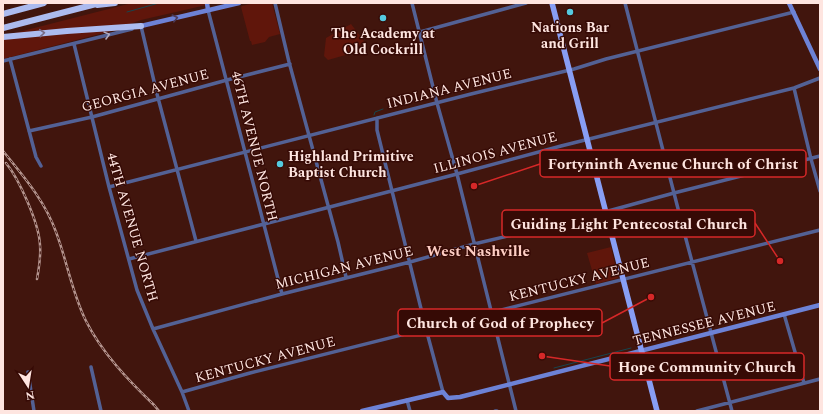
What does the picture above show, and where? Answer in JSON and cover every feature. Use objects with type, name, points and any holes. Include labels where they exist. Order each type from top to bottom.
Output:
[{"type":"highway","points":[[3,14],[44,3]]},
{"type":"highway","points":[[3,28],[100,3]]},
{"type":"highway","points":[[89,6],[115,3]]},
{"type":"highway","points":[[3,37],[141,26]]},
{"type":"main road","points":[[552,3],[657,411]]},
{"type":"street","name":"46TH AVENUE NORTH","points":[[207,3],[282,294]]},
{"type":"street","points":[[3,61],[239,3]]},
{"type":"street","points":[[275,3],[346,278]]},
{"type":"street","points":[[412,3],[437,103],[457,174],[516,411]]},
{"type":"street","points":[[420,32],[526,3]]},
{"type":"street","points":[[626,3],[674,193],[732,411]]},
{"type":"street","points":[[789,3],[820,69]]},
{"type":"street","name":"INDIANA AVENUE","points":[[110,187],[794,12]]},
{"type":"street","points":[[141,26],[196,241]]},
{"type":"street","name":"44TH AVENUE NORTH","points":[[74,44],[137,290],[189,411]]},
{"type":"street","points":[[10,59],[36,157],[41,166]]},
{"type":"street","name":"GEORGIA AVENUE","points":[[29,131],[92,117],[290,64]]},
{"type":"street","name":"ILLINOIS AVENUE","points":[[129,259],[540,152],[794,88],[820,78]]},
{"type":"street","points":[[794,88],[820,191]]},
{"type":"street","points":[[377,118],[377,130],[443,392]]},
{"type":"street","name":"MICHIGAN AVENUE","points":[[153,329],[474,244],[606,212],[820,156]]},
{"type":"street","name":"KENTUCKY AVENUE","points":[[182,392],[250,373],[820,230]]},
{"type":"street","name":"TENNESSEE AVENUE","points":[[362,411],[443,392],[448,398],[460,397],[820,305]]},
{"type":"street","points":[[784,314],[804,383]]},
{"type":"street","points":[[91,367],[101,411]]},
{"type":"street","points":[[28,372],[34,411]]},
{"type":"street","points":[[697,411],[820,379]]},
{"type":"street","points":[[407,400],[410,411]]},
{"type":"shaded area","points":[[132,3],[215,3],[141,20],[111,31],[3,59],[3,36]]},
{"type":"shaded area","points":[[254,3],[272,3],[280,34],[269,37],[265,42],[252,45],[241,7]]},
{"type":"shaded area","points":[[351,24],[364,41],[349,54],[328,60],[324,56],[326,38]]},
{"type":"shaded area","points":[[611,247],[618,278],[596,284],[587,253]]},
{"type":"waterway","points":[[127,12],[159,3]]},
{"type":"waterway","points":[[374,115],[375,112],[383,109]]},
{"type":"waterway","points":[[554,368],[631,348]]},
{"type":"railway","points":[[3,151],[19,170],[46,210],[60,243],[81,310],[92,333],[117,366],[159,411]]},
{"type":"railway","points":[[6,163],[17,179],[28,202],[39,236],[40,262],[37,279]]},
{"type":"place","name":"Nations Bar and Grill","points":[[570,12]]},
{"type":"place","name":"The Academy at Old Cockrill","points":[[383,18]]},
{"type":"place","name":"Highland Primitive Baptist Church","points":[[280,164]]},
{"type":"place","name":"Fortyninth Avenue Church of Christ","points":[[474,186]]},
{"type":"place","name":"Guiding Light Pentecostal Church","points":[[780,261]]},
{"type":"place","name":"Church of God of Prophecy","points":[[651,297]]},
{"type":"place","name":"Hope Community Church","points":[[542,356]]},
{"type":"district","name":"West Nashville","points":[[478,251]]}]
